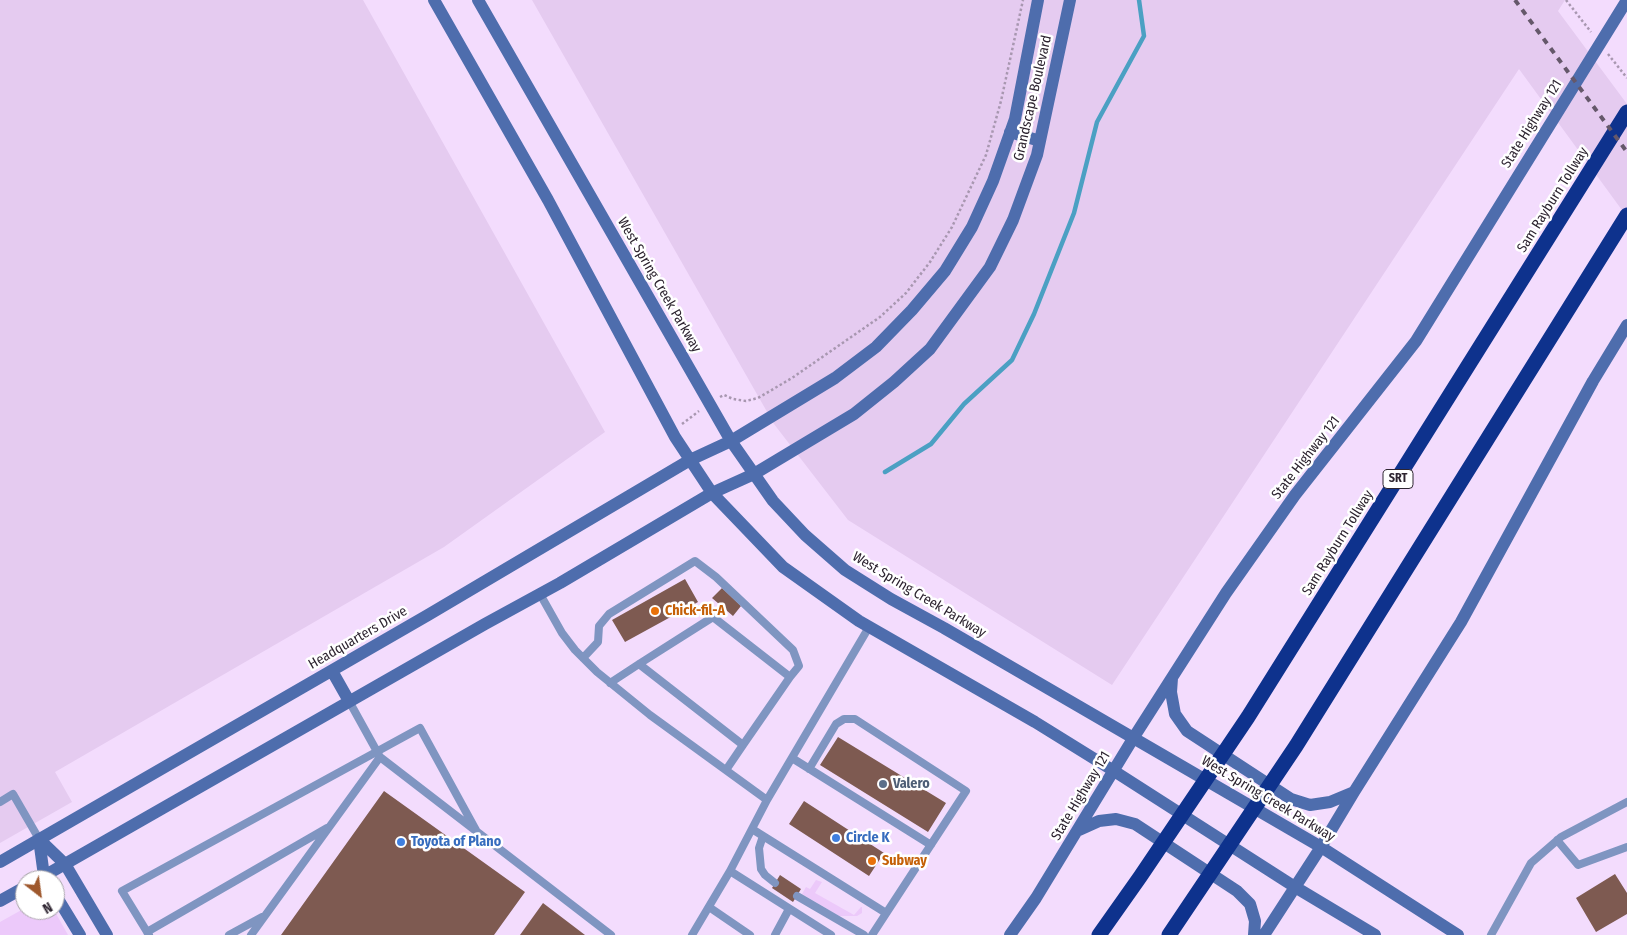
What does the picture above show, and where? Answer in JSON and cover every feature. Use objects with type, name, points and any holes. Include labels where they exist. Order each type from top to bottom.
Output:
[{"type":"highway","name":"Sam Rayburn Tollway","points":[[1099,935],[1248,717],[1627,112]]},
{"type":"highway","points":[[1169,935],[1296,746],[1627,215]]},
{"type":"main road","points":[[434,0],[548,200],[672,431],[712,493],[783,567],[869,627],[976,688],[1114,771],[1295,887],[1375,935]]},
{"type":"main road","name":"West Spring Creek Parkway","points":[[478,0],[731,441],[773,501],[805,535],[845,570],[891,599],[1134,737],[1321,847],[1458,935]]},
{"type":"main road","name":"Grandscape Boulevard","points":[[731,441],[835,378],[876,347],[946,271],[972,227],[994,181],[1015,119],[1038,0]]},
{"type":"main road","name":"Grandscape Boulevard","points":[[754,474],[854,414],[930,349],[990,266],[1013,220],[1037,155],[1070,0]]},
{"type":"main road","name":"State Highway 121","points":[[1010,935],[1079,830],[1134,737],[1226,593],[1295,495],[1416,341],[1627,0]]},
{"type":"main road","points":[[1010,132],[1040,141]]},
{"type":"main road","points":[[1264,935],[1461,622],[1593,381],[1627,325]]},
{"type":"main road","name":"Headquarters Drive","points":[[0,862],[332,671],[690,460],[731,441]]},
{"type":"main road","points":[[56,870],[349,701],[540,594],[712,493],[754,474]]},
{"type":"main road","points":[[332,671],[349,701]]},
{"type":"main road","points":[[1172,678],[1171,692],[1176,714],[1187,731],[1291,799],[1310,805],[1330,802],[1354,792]]},
{"type":"main road","points":[[1079,830],[1099,821],[1116,819],[1135,824],[1237,891],[1250,904],[1255,922],[1254,935]]},
{"type":"main road","points":[[39,839],[65,864],[107,935]]},
{"type":"main road","points":[[39,839],[42,870]]},
{"type":"main road","points":[[0,901],[15,893]]},
{"type":"main road","points":[[65,911],[78,932],[97,918]]},
{"type":"lane","points":[[583,658],[598,642],[599,626],[609,614],[694,561],[716,577],[793,650],[799,666],[726,770]]},
{"type":"lane","points":[[540,594],[562,633],[583,658],[650,715],[767,800]]},
{"type":"lane","points":[[610,682],[712,617],[790,677]]},
{"type":"lane","points":[[692,935],[730,871],[767,800],[869,627]]},
{"type":"lane","points":[[639,664],[743,745]]},
{"type":"lane","points":[[349,701],[378,754],[611,935]]},
{"type":"lane","points":[[809,769],[836,724],[844,719],[855,719],[966,791],[872,935]]},
{"type":"lane","points":[[330,827],[148,933],[122,891],[378,754],[420,728],[477,832]]},
{"type":"lane","points":[[251,935],[330,827],[378,754]]},
{"type":"lane","points":[[792,758],[931,845]]},
{"type":"lane","points":[[0,802],[12,794],[39,839]]},
{"type":"lane","points":[[1491,935],[1531,863],[1557,840],[1627,802]]},
{"type":"lane","points":[[752,829],[886,913]]},
{"type":"lane","points":[[763,836],[759,848],[761,869],[775,884]]},
{"type":"lane","points":[[1557,840],[1578,865],[1627,847]]},
{"type":"lane","points":[[730,871],[831,935]]},
{"type":"lane","points":[[797,896],[864,935]]},
{"type":"lane","points":[[709,907],[750,935]]},
{"type":"lane","points":[[775,935],[789,910]]},
{"type":"lane","points":[[229,935],[266,914]]},
{"type":"path","points":[[672,431],[724,395],[746,401],[758,398],[792,378],[880,317],[906,293],[930,262],[952,227],[986,156],[1001,101],[1022,0]]},
{"type":"shaded area","points":[[0,0],[363,0],[605,432],[444,547],[55,772],[72,802],[0,843]]},
{"type":"shaded area","points":[[532,0],[1565,0],[1558,11],[1627,104],[1627,217],[1519,69],[1112,685],[848,520],[774,424]]},
{"type":"shaded area","points":[[816,880],[822,882],[815,893],[854,915],[862,907],[862,913],[857,916],[839,916],[802,894],[806,887],[810,889]]},
{"type":"shaded area","points":[[15,914],[15,920],[60,920],[68,935],[0,935],[0,922]]},
{"type":"building","name":"Chick-fil-A","points":[[685,579],[698,602],[625,642],[612,620]]},
{"type":"building","points":[[722,588],[741,606],[733,616],[712,598]]},
{"type":"building","name":"Valero","points":[[838,737],[946,803],[928,832],[820,765]]},
{"type":"building","name":"Toyota of Plano","points":[[384,791],[525,892],[494,935],[281,935]]},
{"type":"building","name":"Circle K","points":[[804,801],[884,853],[869,876],[789,824]]},
{"type":"building","points":[[1615,874],[1627,893],[1627,914],[1596,932],[1576,898]]},
{"type":"building","points":[[780,875],[801,889],[793,902],[772,888]]},
{"type":"building","points":[[543,903],[585,935],[520,935]]},
{"type":"waterway","points":[[885,472],[931,444],[964,404],[1012,360],[1034,314],[1074,213],[1097,122],[1144,36],[1139,0]]},
{"type":"railway","points":[[1515,0],[1627,152]]},
{"type":"place","name":"Chick-fil-A","points":[[655,611]]},
{"type":"place","name":"Valero","points":[[883,784]]},
{"type":"place","name":"Circle K","points":[[836,838]]},
{"type":"place","name":"Toyota of Plano","points":[[401,842]]},
{"type":"place","name":"Subway","points":[[872,861]]}]
